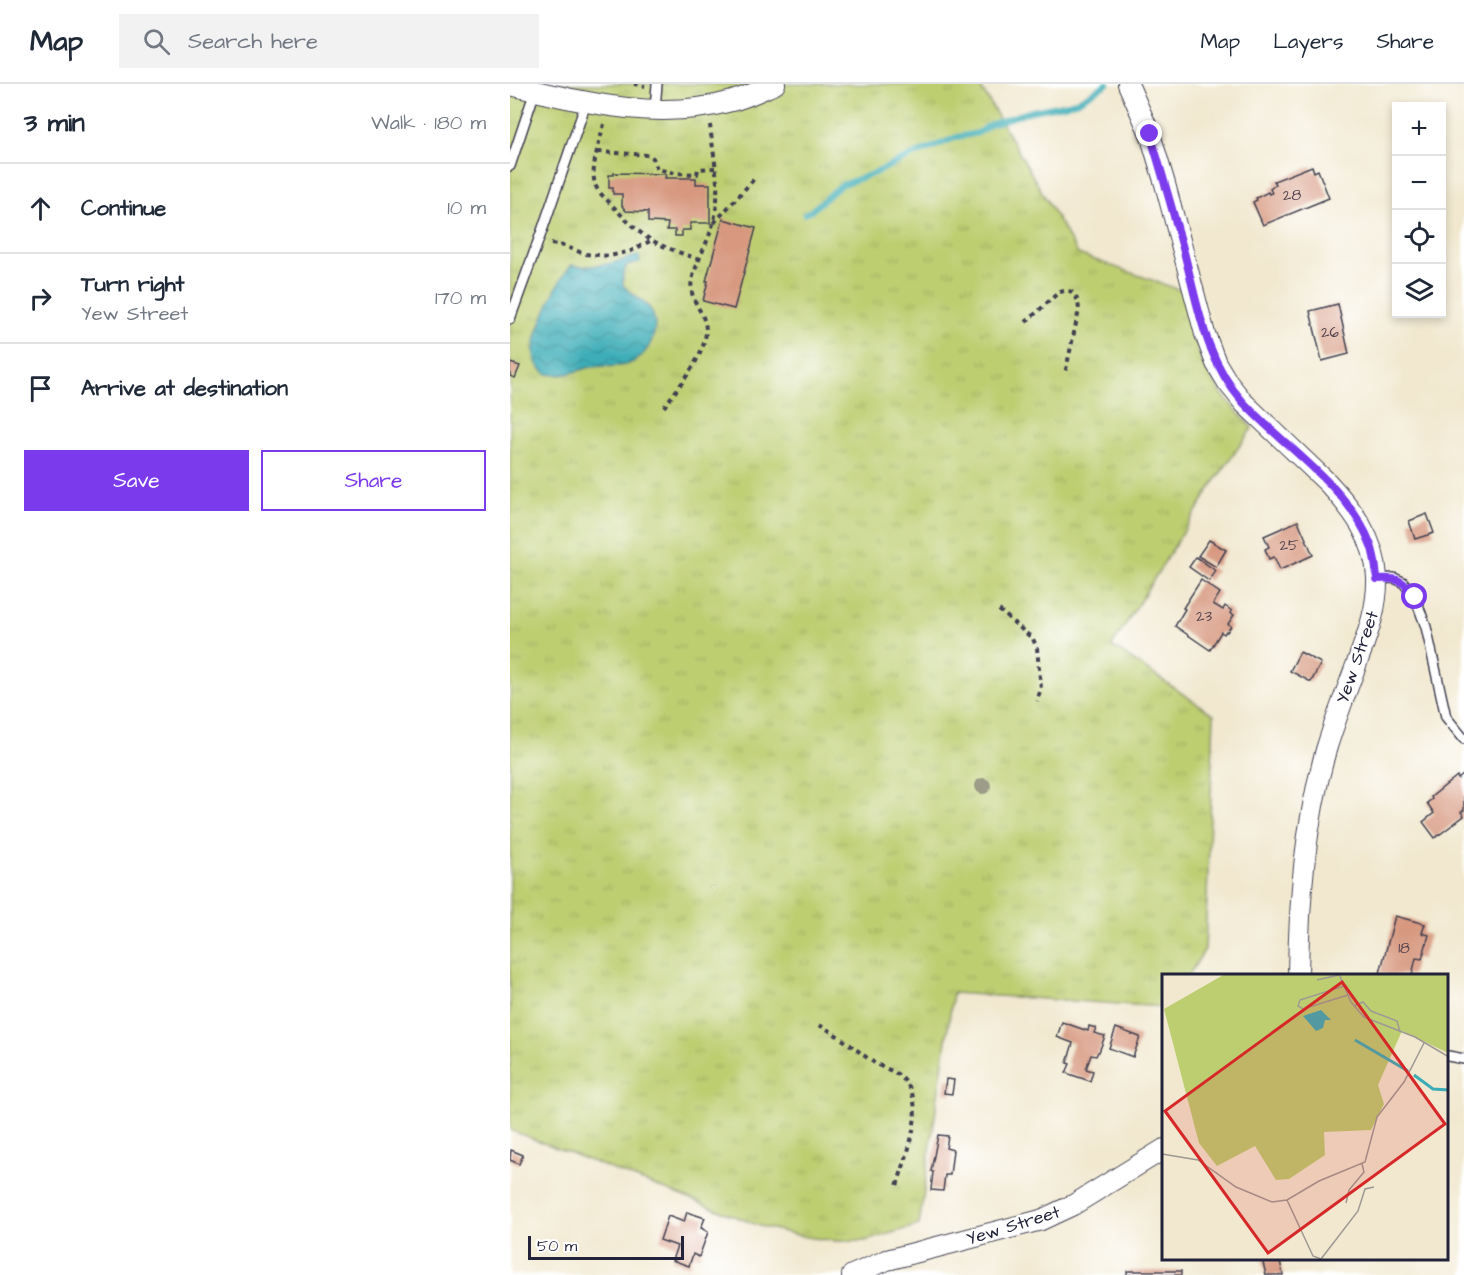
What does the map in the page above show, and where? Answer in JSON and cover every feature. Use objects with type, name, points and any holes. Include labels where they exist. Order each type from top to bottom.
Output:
[{"type":"street","points":[[510,85],[586,103],[626,108],[684,109],[733,101],[775,84]]},
{"type":"street","name":"Yew Street","points":[[1128,84],[1150,134],[1205,334],[1216,363],[1244,403],[1328,483],[1353,513],[1362,526],[1375,557],[1377,579],[1372,621],[1331,733],[1315,796],[1302,874],[1298,974]]},
{"type":"street","name":"Yew Street","points":[[852,1275],[887,1260],[1041,1220],[1073,1206],[1162,1150]]},
{"type":"lane","points":[[655,109],[657,84]]},
{"type":"lane","points":[[510,166],[535,91]]},
{"type":"lane","points":[[510,319],[586,103]]},
{"type":"lane","points":[[1377,579],[1394,578],[1403,582],[1415,597],[1426,627],[1446,717],[1464,739]]},
{"type":"lane","points":[[1449,1056],[1464,1059]]},
{"type":"path","points":[[609,106],[598,152],[595,187],[621,215],[652,240],[699,259]]},
{"type":"path","points":[[664,407],[699,354],[706,334],[706,325],[692,297],[691,283],[713,223],[717,199],[708,106]]},
{"type":"path","points":[[598,152],[649,155],[653,158],[657,169],[675,173],[697,174],[698,170],[715,168]]},
{"type":"path","points":[[713,223],[755,178]]},
{"type":"path","points":[[538,241],[564,246],[585,254],[610,256],[631,251],[652,240]]},
{"type":"path","points":[[1026,322],[1064,290],[1070,291],[1079,300],[1065,374]]},
{"type":"path","points":[[999,610],[1033,639],[1037,648],[1041,689],[1037,701]]},
{"type":"path","points":[[819,1025],[844,1039],[876,1064],[898,1074],[909,1086],[915,1107],[913,1132],[897,1186]]},
{"type":"green space","points":[[510,84],[979,84],[1078,254],[1183,291],[1200,356],[1210,376],[1252,428],[1215,481],[1112,646],[1214,715],[1205,949],[1190,974],[1162,974],[1162,1007],[953,993],[919,1225],[865,1241],[837,1241],[806,1237],[760,1226],[510,1130]]},
{"type":"water","points":[[639,256],[640,262],[627,265],[623,274],[623,285],[651,310],[654,318],[655,327],[646,351],[633,362],[625,365],[592,367],[560,375],[546,374],[535,361],[534,347],[547,308],[567,271],[572,265],[604,265]]},
{"type":"building","points":[[1312,166],[1314,172],[1318,170],[1329,198],[1263,225],[1253,202],[1257,200],[1256,198],[1268,192],[1272,193],[1270,189],[1276,184],[1274,181]]},
{"type":"building","points":[[614,173],[666,174],[665,178],[696,178],[696,184],[710,184],[710,223],[690,223],[690,230],[682,230],[682,236],[675,236],[675,230],[667,230],[668,223],[648,222],[648,212],[626,211],[622,206],[622,194],[613,194],[613,188],[609,188],[609,175],[614,175]]},
{"type":"building","points":[[723,219],[756,228],[734,309],[703,301],[708,281],[706,281]]},
{"type":"building","points":[[1338,304],[1349,354],[1322,361],[1310,311]]},
{"type":"building","points":[[510,363],[520,366],[515,378],[510,376]]},
{"type":"building","points":[[1427,514],[1434,533],[1415,539],[1409,521]]},
{"type":"building","points":[[1298,521],[1313,555],[1280,570],[1274,557],[1269,559],[1265,549],[1269,547],[1264,536]]},
{"type":"building","points":[[1209,540],[1226,550],[1216,567],[1198,556]]},
{"type":"building","points":[[1196,557],[1216,571],[1209,581],[1189,567]]},
{"type":"building","points":[[1201,580],[1220,593],[1213,604],[1223,610],[1225,606],[1234,615],[1228,624],[1231,626],[1227,632],[1224,634],[1221,632],[1210,650],[1175,626],[1185,609],[1183,608]]},
{"type":"building","points":[[1300,652],[1321,663],[1311,682],[1290,671]]},
{"type":"building","points":[[1464,774],[1464,810],[1461,812],[1464,816],[1435,838],[1423,822],[1434,813],[1427,803],[1457,776],[1458,779]]},
{"type":"building","points":[[1395,916],[1425,924],[1422,933],[1429,935],[1422,959],[1416,958],[1412,974],[1380,973]]},
{"type":"building","points":[[1062,1022],[1088,1031],[1089,1026],[1096,1028],[1094,1033],[1105,1036],[1099,1052],[1096,1056],[1091,1055],[1086,1069],[1093,1071],[1090,1081],[1066,1073],[1070,1064],[1067,1063],[1073,1043],[1057,1037]]},
{"type":"building","points":[[1116,1028],[1140,1037],[1133,1057],[1109,1048]]},
{"type":"building","points":[[946,1079],[954,1080],[952,1094],[944,1093]]},
{"type":"building","points":[[938,1135],[948,1136],[946,1148],[953,1150],[950,1175],[945,1175],[943,1191],[931,1190],[933,1172],[931,1171]]},
{"type":"building","points":[[511,1150],[523,1155],[519,1164],[510,1160]]},
{"type":"building","points":[[687,1212],[705,1218],[701,1228],[708,1232],[699,1257],[693,1254],[689,1266],[672,1260],[677,1246],[660,1240],[668,1216],[684,1222]]},
{"type":"building","points":[[1262,1260],[1282,1260],[1280,1261],[1283,1275],[1266,1275]]},
{"type":"building","points":[[1127,1271],[1181,1271],[1181,1275],[1127,1275]]},
{"type":"waterway","points":[[805,214],[841,185],[875,173],[957,137],[978,133],[991,124],[1032,111],[1078,101],[1107,84]]},
{"type":"route","points":[[1150,134],[1205,334],[1216,363],[1244,403],[1309,464],[1349,507],[1371,544],[1377,579],[1394,578],[1403,582],[1415,597]]}]
